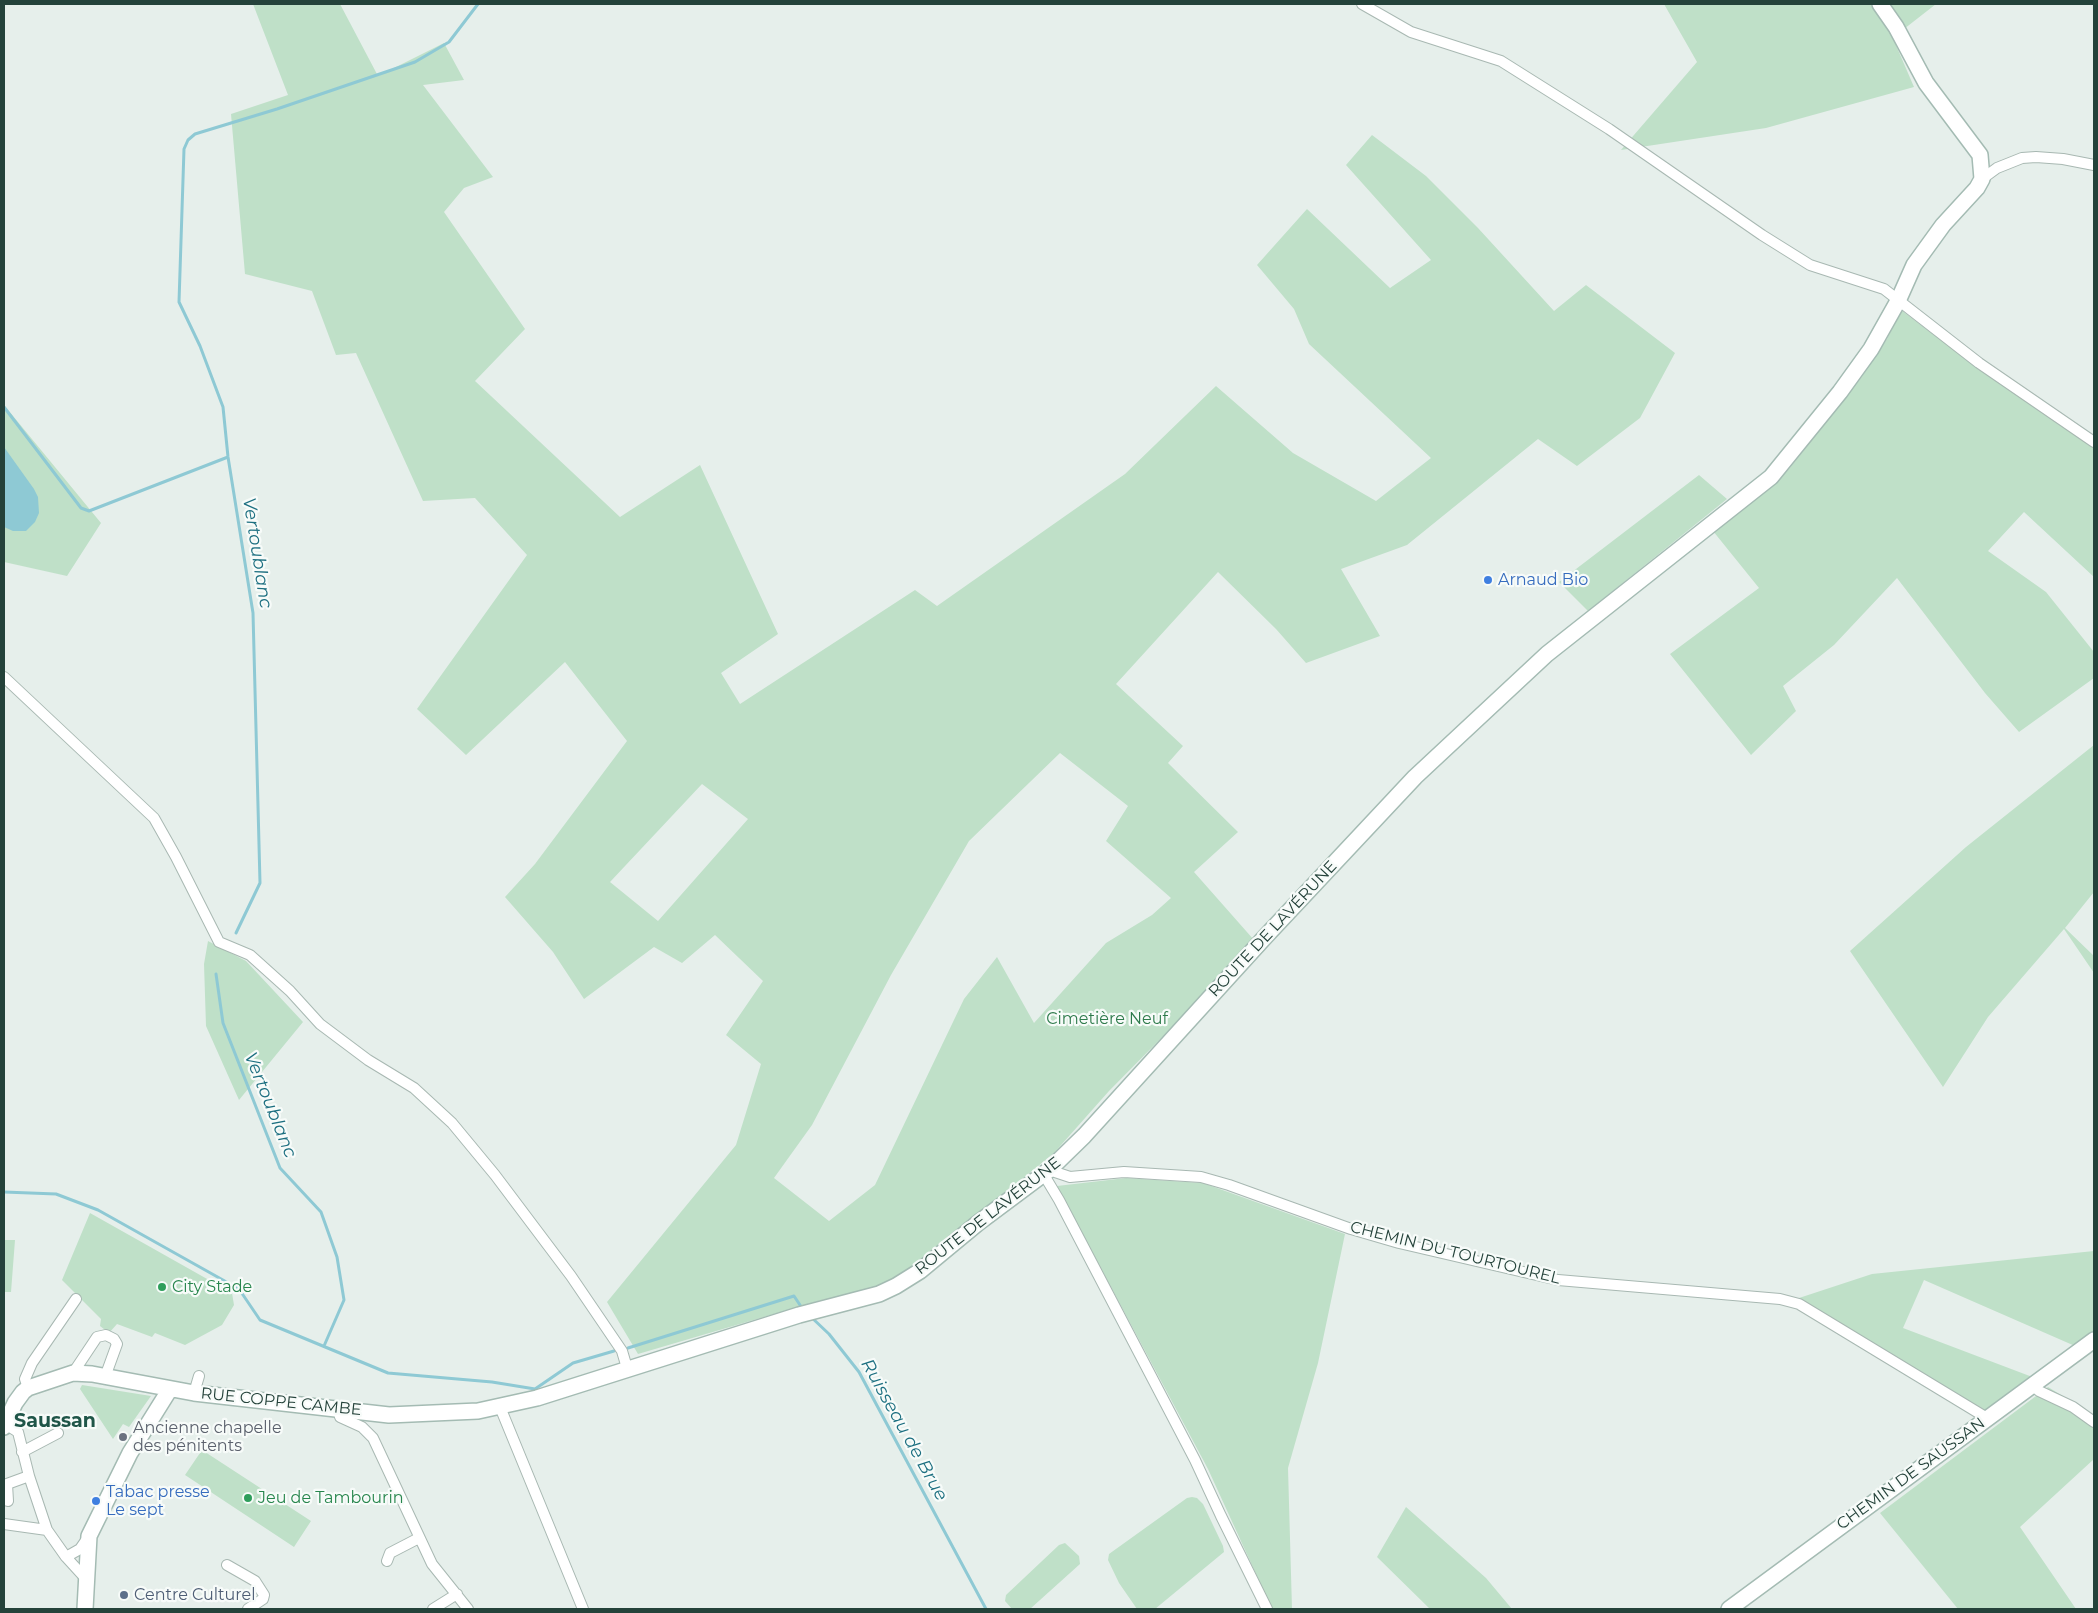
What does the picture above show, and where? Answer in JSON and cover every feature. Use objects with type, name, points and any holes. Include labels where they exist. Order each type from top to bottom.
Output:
[{"type":"street","points":[[1362,4],[1411,32],[1501,61],[1609,129],[1738,219],[1802,260],[1884,289],[1979,363],[2094,442]]},
{"type":"street","points":[[1880,4],[1896,27],[1926,83],[1980,155],[1982,179]]},
{"type":"street","points":[[1982,179],[1997,168],[2022,158],[2054,158],[2094,165]]},
{"type":"street","name":"ROUTE DE LAVÉRUNE","points":[[537,1398],[799,1315],[879,1294],[920,1271],[978,1223],[1046,1173],[1084,1136],[1265,937],[1415,777],[1547,654],[1771,477],[1840,392],[1871,349],[1898,301],[1914,265],[1943,225],[1977,188],[1982,179]]},
{"type":"street","points":[[4,677],[154,818],[219,942],[250,955],[290,991],[320,1024],[368,1060],[414,1088],[452,1123],[495,1175],[571,1276],[622,1351],[627,1368]]},
{"type":"street","name":"CHEMIN DU TOURTOUREL","points":[[1046,1173],[1070,1177],[1124,1172],[1200,1177],[1229,1185],[1351,1229],[1398,1243],[1558,1280],[1780,1299],[1799,1304],[1987,1418]]},
{"type":"street","points":[[1046,1173],[1195,1460],[1267,1609]]},
{"type":"street","points":[[76,1299],[32,1363],[25,1379],[28,1388],[19,1396],[4,1426],[18,1432],[29,1476],[47,1530],[66,1557],[87,1580]]},
{"type":"street","points":[[73,1373],[97,1337],[106,1334],[117,1344],[105,1377]]},
{"type":"street","name":"CHEMIN DE SAUSSAN","points":[[1729,1609],[2094,1340]]},
{"type":"street","name":"RUE COPPE CAMBE","points":[[28,1388],[73,1373],[194,1393],[389,1415],[443,1414],[500,1407],[537,1398]]},
{"type":"street","points":[[194,1393],[199,1376]]},
{"type":"street","points":[[2032,1385],[2039,1391],[2073,1407],[2094,1422]]},
{"type":"street","points":[[66,1557],[80,1549],[89,1536],[130,1453],[170,1389]]},
{"type":"street","points":[[500,1407],[584,1609]]},
{"type":"street","points":[[338,1408],[340,1417],[362,1427],[372,1438],[432,1564],[468,1609]]},
{"type":"street","points":[[22,1452],[58,1433]]},
{"type":"street","points":[[4,1500],[8,1500],[7,1484],[29,1476]]},
{"type":"street","points":[[4,1524],[47,1530]]},
{"type":"street","points":[[85,1609],[89,1536]]},
{"type":"street","points":[[386,1561],[390,1552],[419,1538]]},
{"type":"street","points":[[227,1565],[255,1582],[264,1594],[263,1599],[248,1609]]},
{"type":"street","points":[[433,1609],[457,1594]]},
{"type":"green space","name":"Cimetière Neuf","points":[[253,4],[340,4],[378,76],[444,43],[464,80],[423,85],[493,177],[464,188],[444,212],[525,329],[475,381],[620,517],[700,465],[778,634],[721,673],[740,704],[915,590],[937,606],[1125,474],[1216,386],[1293,453],[1376,501],[1431,458],[1309,344],[1294,309],[1257,265],[1307,209],[1390,288],[1431,260],[1346,165],[1372,135],[1426,176],[1478,228],[1554,311],[1586,285],[1675,353],[1640,418],[1577,466],[1538,439],[1407,545],[1341,569],[1380,636],[1306,663],[1276,629],[1218,572],[1116,684],[1183,746],[1168,763],[1238,832],[1194,872],[1254,940],[1109,1091],[1054,1153],[904,1276],[878,1287],[818,1301],[638,1354],[607,1302],[736,1145],[761,1064],[726,1035],[763,981],[715,935],[682,963],[654,947],[584,999],[553,952],[505,897],[535,864],[627,741],[565,662],[466,755],[417,709],[527,555],[475,498],[423,501],[356,353],[336,355],[312,291],[245,274],[231,114],[288,95]],"holes":[[[1060,753],[1128,806],[1106,841],[1171,898],[1152,915],[1106,943],[1034,1023],[997,957],[964,999],[875,1185],[829,1221],[774,1178],[812,1125],[891,975],[969,841]],[[702,784],[748,819],[658,921],[610,882]]]},
{"type":"green space","points":[[1664,4],[1870,4],[1892,36],[1914,87],[1766,128],[1621,150],[1697,62]]},
{"type":"green space","points":[[1888,4],[1936,4],[1904,29]]},
{"type":"green space","points":[[1901,310],[1982,371],[2094,448],[2094,577],[2024,512],[1988,551],[2046,592],[2094,652],[2094,678],[2019,732],[1985,693],[1897,578],[1834,645],[1783,686],[1796,711],[1751,755],[1670,654],[1759,588],[1713,531],[1789,469],[1861,378],[1887,339]]},
{"type":"green space","points":[[4,405],[101,523],[67,576],[4,562]]},
{"type":"green space","points":[[1699,475],[1727,499],[1588,611],[1559,582]]},
{"type":"green space","points":[[2094,745],[2094,892],[2065,928],[2094,956],[2094,973],[2064,929],[1988,1017],[1943,1087],[1850,951],[1966,847]]},
{"type":"green space","points":[[208,941],[246,961],[303,1022],[239,1100],[206,1026],[204,964]]},
{"type":"green space","points":[[1126,1178],[1203,1183],[1345,1234],[1318,1363],[1288,1468],[1292,1609],[1272,1609],[1208,1469],[1057,1186]]},
{"type":"green space","points":[[90,1213],[232,1293],[234,1305],[222,1325],[185,1345],[155,1333],[152,1337],[117,1324],[109,1333],[100,1326],[101,1319],[62,1280]]},
{"type":"green space","points":[[4,1240],[15,1240],[11,1292],[4,1292]]},
{"type":"green space","points":[[2094,1251],[2094,1331],[2075,1346],[1924,1280],[1903,1328],[2035,1378],[1986,1412],[1799,1298],[1872,1274]]},
{"type":"green space","points":[[82,1385],[151,1396],[129,1427],[123,1424],[113,1439],[80,1389]]},
{"type":"green space","points":[[2048,1387],[2094,1415],[2094,1459],[2020,1527],[2076,1609],[1958,1609],[1880,1513]]},
{"type":"green space","name":"Jeu de Tambourin","points":[[202,1450],[311,1521],[294,1547],[185,1475]]},
{"type":"green space","points":[[1187,1498],[1197,1498],[1203,1504],[1224,1552],[1155,1609],[1137,1609],[1119,1583],[1108,1560],[1109,1554]]},
{"type":"green space","points":[[1406,1507],[1486,1578],[1512,1609],[1430,1609],[1377,1557]]},
{"type":"green space","points":[[1065,1543],[1079,1556],[1080,1564],[1030,1609],[1012,1609],[1005,1601],[1006,1595],[1059,1545]]},
{"type":"water","points":[[4,447],[38,497],[39,513],[35,522],[26,531],[13,531],[4,527]]},
{"type":"waterway","points":[[236,933],[260,883],[253,613],[228,457],[223,407],[200,346],[179,302],[184,149],[188,140],[195,134],[277,109],[415,62],[449,42],[478,4]]},
{"type":"waterway","name":"Vertoublanc","points":[[4,407],[81,508],[89,511],[228,457]]},
{"type":"waterway","name":"Vertoublanc","points":[[216,974],[223,1023],[280,1168],[321,1212],[337,1257],[344,1300],[324,1346]]},
{"type":"waterway","name":"Ruisseau de Brue","points":[[4,1192],[56,1194],[98,1210],[239,1289],[260,1320],[388,1373],[492,1382],[535,1389],[573,1363],[614,1351]]},
{"type":"waterway","name":"Ruisseau de Brue","points":[[628,1348],[794,1296],[802,1308]]},
{"type":"waterway","name":"Ruisseau de Brue","points":[[810,1316],[829,1334],[859,1372],[986,1609]]},
{"type":"place","name":"Arnaud Bio","points":[[1488,580]]},
{"type":"place","name":"City Stade","points":[[162,1287]]},
{"type":"place","name":"Ancienne chapelle des pénitents","points":[[123,1437]]},
{"type":"place","name":"Jeu de Tambourin","points":[[248,1498]]},
{"type":"place","name":"Tabac presse Le sept","points":[[96,1501]]},
{"type":"place","name":"Centre Culturel","points":[[124,1595]]},
{"type":"district","name":"Saussan","points":[[55,1421]]}]
